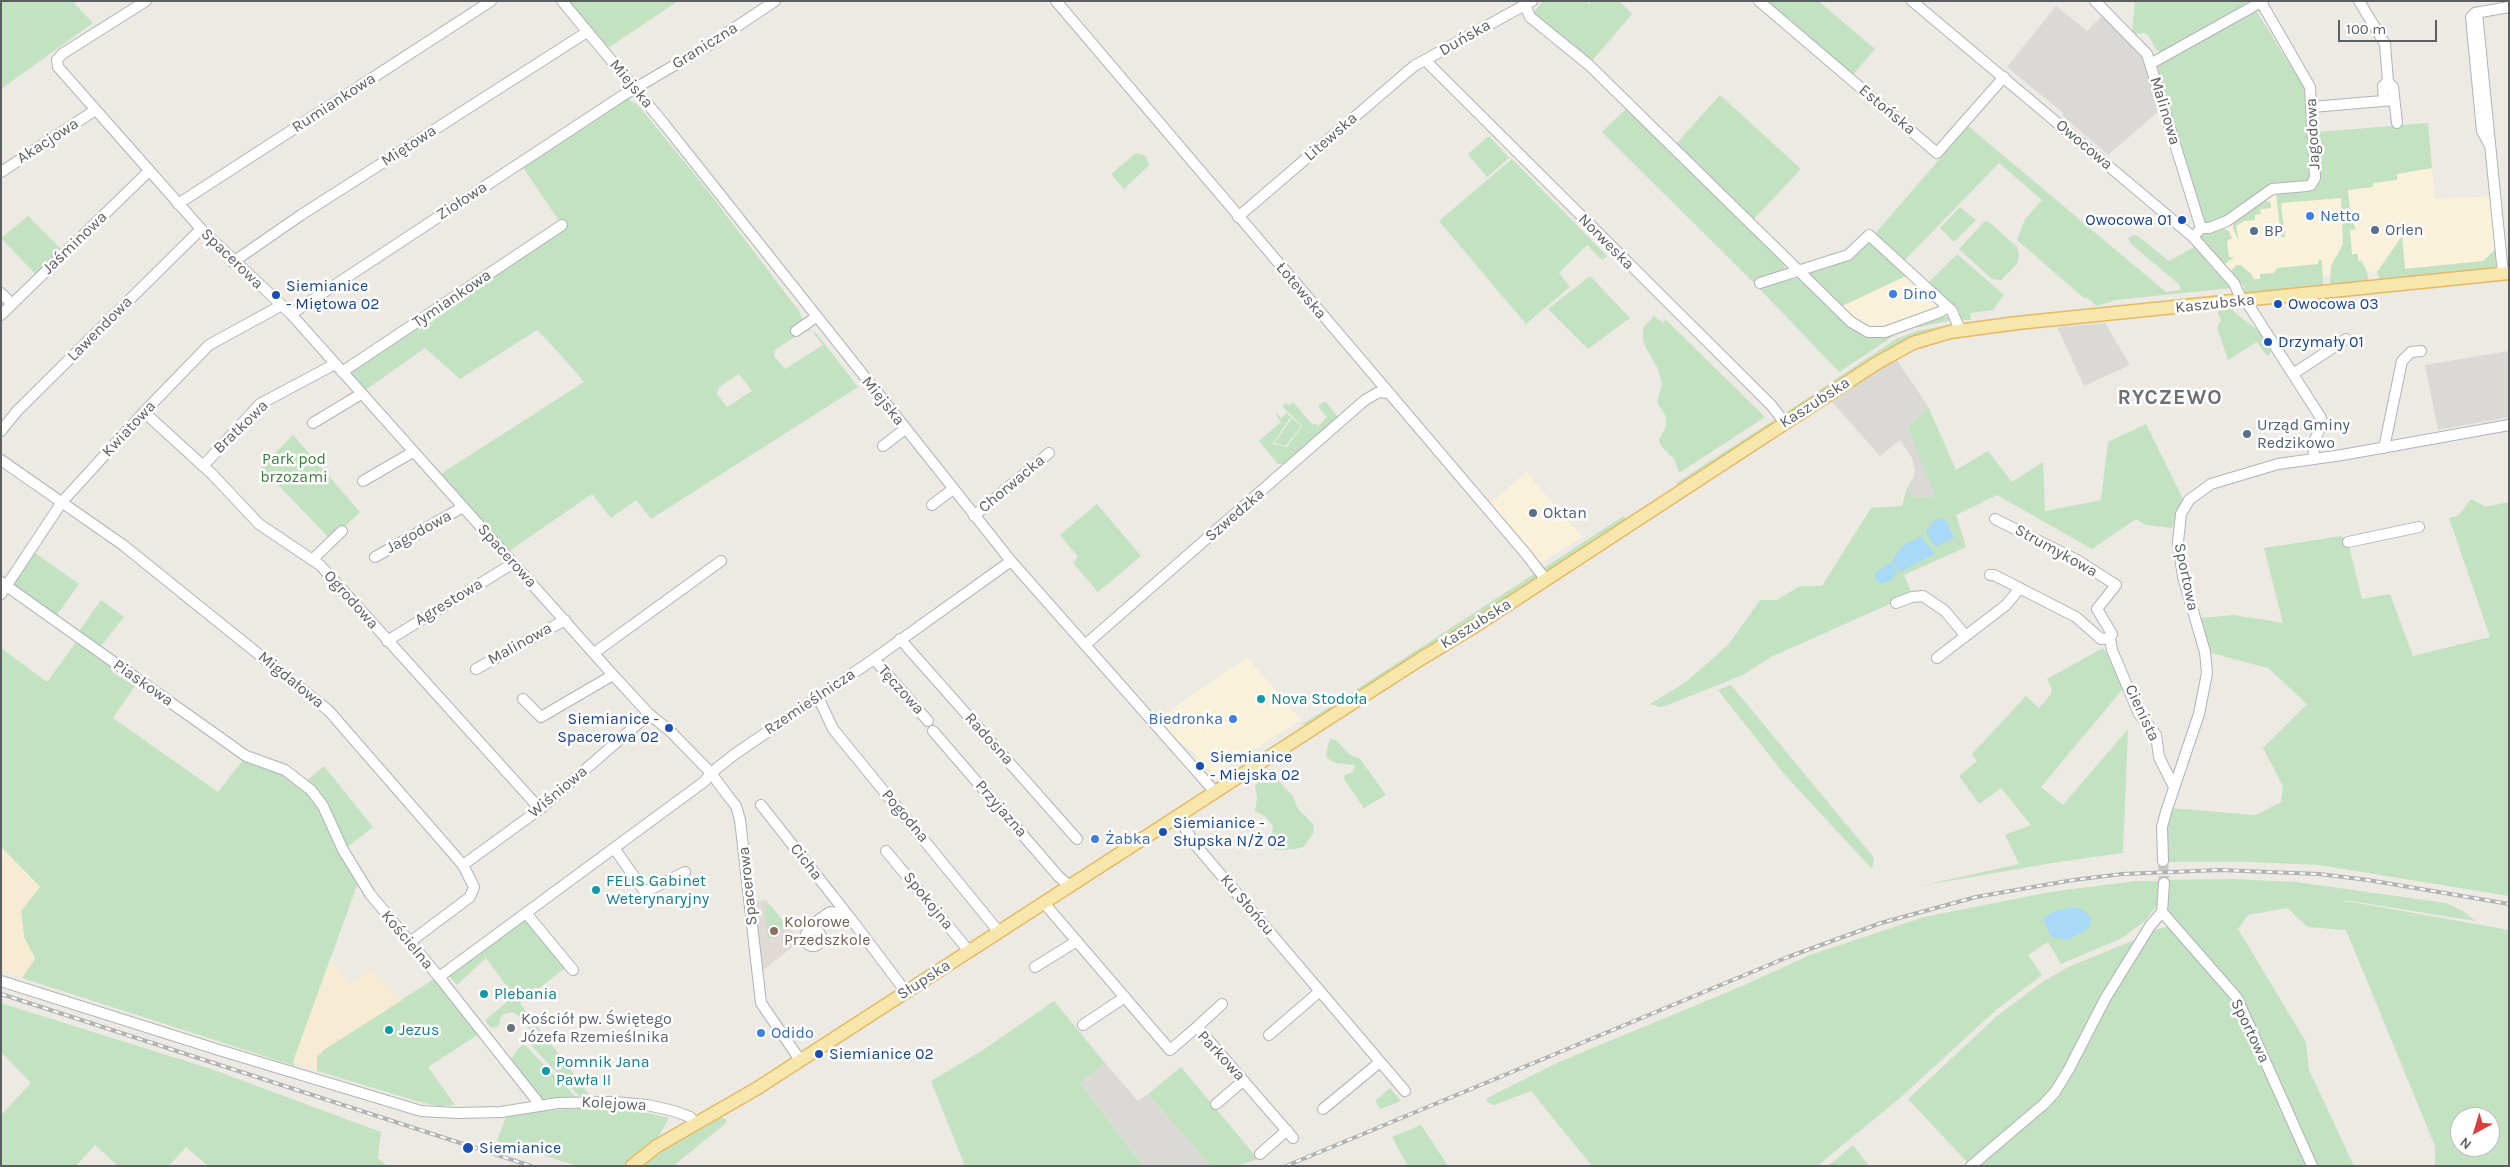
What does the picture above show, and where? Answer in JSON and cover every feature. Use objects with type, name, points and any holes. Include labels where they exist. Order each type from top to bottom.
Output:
[{"type":"main road","name":"Kaszubska","points":[[1215,792],[1546,580],[1785,423],[1904,348],[1926,338],[1960,330],[2506,274]]},
{"type":"main road","name":"Słupska","points":[[632,1166],[657,1146],[800,1060],[1215,792]]},
{"type":"street","name":"Spacerowa","points":[[146,1],[62,54],[57,60],[58,67],[94,111],[201,229],[291,314],[512,564],[649,714],[670,731],[711,773],[736,806],[740,820],[761,1003],[800,1060]]},
{"type":"street","name":"Rumiankowa","points":[[178,204],[491,1]]},
{"type":"street","name":"Miejska","points":[[562,1],[1011,561],[1215,792]]},
{"type":"street","name":"Graniczna","points":[[634,89],[709,45],[775,1]]},
{"type":"street","name":"Łotewska","points":[[1056,1],[1526,554],[1546,580]]},
{"type":"street","name":"Estońska","points":[[1759,1],[1937,153],[2004,77]]},
{"type":"street","name":"Owocowa","points":[[1912,1],[2193,237],[2234,284],[2322,421],[2313,444],[2314,458]]},
{"type":"street","name":"Malinowa","points":[[2095,1],[2147,54],[2201,228]]},
{"type":"street","points":[[2359,1],[2385,44],[2388,82],[2394,87],[2389,100],[2397,123]]},
{"type":"street","points":[[2150,64],[2262,2]]},
{"type":"street","name":"Jagodowa","points":[[2201,228],[2212,227],[2227,221],[2272,189],[2311,185],[2315,175],[2310,87],[2262,2]]},
{"type":"street","points":[[1528,3],[1530,17],[1589,65],[1798,273],[1851,322],[1868,332],[1885,332],[1948,307]]},
{"type":"street","name":"Duńska","points":[[1426,61],[1528,3]]},
{"type":"street","points":[[2506,274],[2492,149],[2484,114],[2478,49],[2478,13],[2509,7]]},
{"type":"street","name":"Miętowa","points":[[234,262],[302,215],[587,32]]},
{"type":"street","name":"Litewska","points":[[1238,217],[1414,66],[1426,61]]},
{"type":"street","name":"Norweska","points":[[1426,61],[1771,405],[1785,423]]},
{"type":"street","name":"Ziołowa","points":[[291,314],[634,89]]},
{"type":"street","points":[[2312,108],[2389,100]]},
{"type":"street","name":"Akacjowa","points":[[1,172],[94,111]]},
{"type":"street","name":"Jaśminowa","points":[[1,315],[149,171]]},
{"type":"street","name":"Tymiankowa","points":[[338,368],[562,225]]},
{"type":"street","points":[[2193,237],[2201,228]]},
{"type":"street","name":"Lawendowa","points":[[1,431],[17,411],[201,229]]},
{"type":"street","points":[[1760,283],[1798,273],[1848,255],[1869,235],[1956,315],[1960,330]]},
{"type":"street","points":[[1,293],[12,304]]},
{"type":"street","name":"Kwiatowa","points":[[3,587],[62,502],[144,412],[209,345],[282,305]]},
{"type":"street","points":[[796,331],[816,317]]},
{"type":"street","points":[[2293,374],[2346,339]]},
{"type":"street","points":[[2384,448],[2402,361],[2411,352],[2422,350]]},
{"type":"street","name":"Bratkowa","points":[[203,466],[260,404],[338,368]]},
{"type":"street","name":"Szwedzka","points":[[1085,645],[1365,400],[1379,392],[1388,393]]},
{"type":"street","points":[[313,423],[361,394]]},
{"type":"street","name":"Ogrodowa","points":[[144,412],[203,466],[259,524],[320,565],[540,810]]},
{"type":"street","name":"Sportowa","points":[[2163,861],[2162,827],[2198,714],[2207,673],[2205,652],[2189,600],[2180,556],[2178,528],[2181,514],[2193,495],[2211,484],[2278,464],[2384,448],[2509,425]]},
{"type":"street","points":[[883,446],[905,429]]},
{"type":"street","points":[[363,481],[413,452]]},
{"type":"street","name":"Chorwacka","points":[[974,516],[1049,453]]},
{"type":"street","name":"Migdałowa","points":[[1,460],[124,545],[329,711],[463,865],[474,887],[470,897],[410,942]]},
{"type":"street","points":[[932,505],[953,489]]},
{"type":"street","name":"Jagodowa","points":[[375,557],[463,507]]},
{"type":"street","name":"Strumykowa","points":[[1995,519],[2077,560],[2116,585]]},
{"type":"street","points":[[2348,542],[2419,527]]},
{"type":"street","points":[[312,560],[342,531]]},
{"type":"street","points":[[594,653],[721,561]]},
{"type":"street","name":"Rzemieślnicza","points":[[439,977],[704,781],[711,773],[1011,561]]},
{"type":"street","name":"Agrestowa","points":[[387,641],[512,564]]},
{"type":"street","points":[[1990,575],[2076,617],[2101,639],[2110,638]]},
{"type":"street","name":"Cienista","points":[[2116,585],[2097,609],[2109,629],[2112,650],[2139,714],[2156,734],[2159,757],[2174,787]]},
{"type":"street","name":"Piaskowa","points":[[3,587],[246,756],[285,770]]},
{"type":"street","points":[[1937,658],[2006,605],[2020,588]]},
{"type":"street","points":[[1896,603],[1912,597],[1923,596],[1945,611],[1965,635]]},
{"type":"street","name":"Malinowa","points":[[476,669],[564,620]]},
{"type":"street","name":"Radosna","points":[[900,639],[1077,839]]},
{"type":"street","name":"Tęczowa","points":[[874,659],[928,721]]},
{"type":"street","points":[[523,699],[541,717],[613,675]]},
{"type":"street","name":"Pogodna","points":[[818,697],[833,729],[999,932]]},
{"type":"street","name":"Wiśniowa","points":[[463,865],[540,810],[649,714]]},
{"type":"street","name":"Przyjazna","points":[[934,731],[1059,877],[1070,886]]},
{"type":"street","name":"Kościelna","points":[[285,770],[304,783],[319,800],[361,881],[439,977],[539,1106]]},
{"type":"street","name":"Cicha","points":[[762,805],[906,992]]},
{"type":"street","name":"Ku Słońcu","points":[[1178,816],[1193,842],[1405,1091]]},
{"type":"street","points":[[614,848],[645,892],[685,872]]},
{"type":"street","name":"Spokojna","points":[[886,851],[969,951]]},
{"type":"street","points":[[1971,1166],[2044,1104],[2055,1092],[2105,999],[2150,926],[2162,912],[2164,883]]},
{"type":"street","name":"Parkowa","points":[[1044,903],[1170,1050],[1196,1027],[1290,1134],[1260,1154]]},
{"type":"street","points":[[814,930],[816,921],[830,912],[837,913],[849,920],[851,919]]},
{"type":"street","name":"Sportowa","points":[[2162,912],[2237,998],[2312,1166]]},
{"type":"street","points":[[526,913],[573,970]]},
{"type":"street","points":[[1035,967],[1077,941]]},
{"type":"street","name":"Kolejowa","points":[[1,981],[398,1105],[440,1113],[501,1112],[527,1107],[584,1102],[648,1105],[685,1114],[696,1124]]},
{"type":"street","points":[[1269,1035],[1319,992]]},
{"type":"street","points":[[1083,1025],[1125,997]]},
{"type":"street","points":[[1196,1027],[1222,1004]]},
{"type":"street","points":[[1323,1109],[1380,1062]]},
{"type":"street","points":[[1216,1104],[1243,1081]]},
{"type":"shaded area","points":[[2056,6],[2087,31],[2102,16],[2145,62],[2160,110],[2108,155],[2062,115],[2063,113],[2007,67]]},
{"type":"shaded area","points":[[2432,168],[2435,199],[2492,196],[2498,247],[2483,261],[2242,284],[2204,241],[2276,193],[2276,198],[2345,189],[2396,174]]},
{"type":"shaded area","points":[[1908,275],[1940,304],[1939,310],[1879,332],[1870,331],[1840,307]]},
{"type":"shaded area","points":[[2105,323],[2130,365],[2084,386],[2057,327]]},
{"type":"shaded area","points":[[2509,351],[2509,417],[2438,430],[2425,365]]},
{"type":"shaded area","points":[[1896,359],[1928,406],[1908,428],[1916,443],[1935,496],[1914,498],[1907,488],[1914,476],[1915,470],[1912,458],[1900,440],[1880,456],[1832,402]]},
{"type":"shaded area","points":[[1526,472],[1582,537],[1539,564],[1489,505]]},
{"type":"shaded area","points":[[1247,657],[1301,720],[1214,775],[1195,754],[1168,732],[1157,720]]},
{"type":"shaded area","name":"Kolorowe Przedszkole","points":[[753,895],[756,895],[757,901],[766,900],[800,941],[762,971]]},
{"type":"shaded area","points":[[1105,1063],[1138,1101],[1148,1094],[1210,1166],[1143,1166],[1080,1083]]},
{"type":"green space","points":[[1,1],[72,1],[93,23],[1,89]]},
{"type":"green space","points":[[567,1],[678,1],[608,48]]},
{"type":"green space","points":[[1543,1],[1586,1],[1589,4],[1592,1],[1619,1],[1632,14],[1590,63],[1533,13]]},
{"type":"green space","points":[[1764,1],[1818,1],[1875,49],[1853,75]]},
{"type":"green space","points":[[2135,1],[2248,1],[2237,11],[2163,51],[2157,51],[2148,35],[2145,33],[2132,34]]},
{"type":"green space","points":[[2255,9],[2304,87],[2312,175],[2308,181],[2272,185],[2226,217],[2205,224],[2161,85],[2157,65]]},
{"type":"green space","points":[[1720,95],[1801,169],[1753,220],[1676,144]]},
{"type":"green space","points":[[626,98],[638,105],[704,186],[799,311],[806,327],[817,334],[858,387],[651,519],[636,500],[611,518],[592,494],[509,551],[439,475],[584,382],[560,354],[537,330],[460,379],[425,348],[364,391],[345,370],[562,225],[520,163]],"holes":[[[805,330],[812,331],[823,345],[785,369],[774,356],[775,350]],[[739,374],[752,391],[727,407],[717,394],[718,388]]]},
{"type":"green space","points":[[1627,108],[1784,263],[1785,271],[1753,282],[1602,132]]},
{"type":"green space","points":[[2428,123],[2432,168],[2397,174],[2397,180],[2373,183],[2373,187],[2348,190],[2351,220],[2356,229],[2350,230],[2352,254],[2358,254],[2358,261],[2362,261],[2368,280],[2332,285],[2330,282],[2331,266],[2343,244],[2341,198],[2281,203],[2285,237],[2281,237],[2276,193],[2319,178],[2318,132]]},
{"type":"green space","points":[[1968,126],[2166,292],[2180,290],[2180,285],[2131,244],[2128,238],[2134,235],[2139,237],[2169,261],[2196,246],[2208,259],[2206,261],[2211,267],[2231,288],[2116,300],[2097,306],[2087,298],[2084,298],[2017,240],[2025,219],[2042,200],[1999,163],[1903,262],[1874,235]]},
{"type":"green space","points":[[1489,136],[1509,158],[1487,177],[1468,154]]},
{"type":"green space","points":[[1136,153],[1146,156],[1149,165],[1124,189],[1111,174]]},
{"type":"green space","points":[[1512,159],[1607,256],[1602,260],[1587,245],[1559,273],[1570,287],[1526,324],[1439,221]]},
{"type":"green space","points":[[2265,200],[2271,203],[2271,208],[2260,209],[2261,214],[2255,215],[2255,220],[2244,221],[2236,226],[2239,241],[2233,229],[2233,222]]},
{"type":"green space","points":[[1960,207],[1976,220],[1954,242],[1940,228]]},
{"type":"green space","points":[[28,216],[64,252],[38,277],[1,238]]},
{"type":"green space","points":[[1985,221],[1989,222],[2017,247],[2019,255],[2017,264],[2001,280],[1992,279],[1959,249]]},
{"type":"green space","points":[[2223,228],[2229,231],[2232,238],[2227,241],[2229,257],[2234,257],[2225,264],[2200,237],[2204,232]]},
{"type":"green space","points":[[2402,236],[2405,269],[2483,261],[2498,247],[2500,267],[2497,271],[2381,281],[2377,272]]},
{"type":"green space","points":[[1869,240],[1908,275],[1840,307],[1806,275],[1853,258]]},
{"type":"green space","points":[[1957,254],[2004,295],[1993,310],[1970,313],[1971,320],[1961,320],[1958,313],[1961,313],[1928,283]]},
{"type":"green space","points":[[2319,259],[2322,261],[2323,286],[2248,297],[2242,290],[2245,288],[2231,271],[2236,265],[2241,265],[2252,275],[2253,279],[2260,279],[2260,274],[2274,273],[2277,268],[2318,264]]},
{"type":"green space","points":[[1590,276],[1630,318],[1588,349],[1548,309]]},
{"type":"green space","points":[[1798,278],[1848,325],[1866,335],[1939,316],[1950,317],[1953,320],[1910,329],[1895,335],[1839,372],[1758,287]]},
{"type":"green space","points":[[2222,308],[2223,310],[2233,309],[2234,312],[2260,332],[2271,353],[2267,356],[2257,342],[2228,360],[2217,328],[2221,320],[2217,311]]},
{"type":"green space","points":[[1654,316],[1663,323],[1666,320],[1765,417],[1679,473],[1674,459],[1661,446],[1659,440],[1666,426],[1666,417],[1657,402],[1662,384],[1658,369],[1643,339],[1643,328]]},
{"type":"green space","points":[[1954,324],[1906,339],[1792,413],[1785,413],[1896,339],[1917,331]]},
{"type":"green space","points":[[1325,401],[1338,417],[1285,464],[1278,464],[1259,441],[1281,422],[1277,414],[1281,418],[1287,413],[1291,417],[1272,444],[1287,447],[1302,426],[1282,406],[1286,403],[1289,406],[1293,402],[1313,425],[1315,423],[1318,426],[1327,417],[1318,406]]},
{"type":"green space","points":[[1928,406],[1956,470],[1988,451],[2012,482],[2043,462],[2045,511],[2101,500],[2108,442],[2146,424],[2183,499],[2172,528],[2146,525],[2136,519],[2092,549],[1997,495],[1956,515],[1966,547],[1904,575],[1912,594],[1771,657],[1743,675],[1665,706],[1660,707],[1650,704],[1686,682],[1729,644],[1760,600],[1777,600],[1800,586],[1822,586],[1871,508],[1902,506],[1907,488],[1914,498],[1935,496],[1908,428]]},
{"type":"green space","points":[[1292,418],[1301,426],[1286,446],[1274,443]]},
{"type":"green space","points":[[1774,420],[1772,425],[1678,486],[1676,483]]},
{"type":"green space","name":"Park pod brzozami","points":[[293,435],[360,512],[331,540],[261,467]]},
{"type":"green space","points":[[2470,500],[2474,500],[2485,507],[2509,502],[2509,896],[2319,865],[2249,862],[2168,862],[2166,826],[2171,808],[2256,815],[2281,802],[2283,786],[2263,748],[2307,704],[2268,668],[2211,653],[2201,618],[2234,615],[2283,623],[2264,548],[2341,536],[2348,542],[2362,599],[2390,594],[2413,656],[2490,637],[2449,518],[2459,515]]},
{"type":"green space","points":[[1097,504],[1141,556],[1098,592],[1073,563],[1078,557],[1060,535]]},
{"type":"green space","points":[[1624,516],[1626,521],[1548,571],[1542,569]]},
{"type":"green space","points":[[28,548],[79,584],[57,615],[79,631],[101,600],[124,617],[100,647],[121,661],[112,672],[135,686],[113,718],[218,792],[246,756],[304,783],[324,766],[373,827],[344,850],[361,881],[356,888],[293,1062],[295,1066],[22,978],[35,958],[24,937],[21,911],[40,887],[1,847],[1,648],[47,682],[77,641],[3,586]]},
{"type":"green space","points":[[1537,572],[1538,577],[1534,582],[1306,727],[1303,724]]},
{"type":"green space","points":[[2103,648],[2127,684],[2041,787],[2063,805],[2128,729],[2123,853],[2058,862],[1920,886],[2019,864],[2005,835],[2031,825],[2001,788],[1979,804],[1959,776],[1977,761],[1972,754],[2026,696],[2039,708],[2051,694],[2052,689],[2047,679]]},
{"type":"green space","points":[[1731,685],[1874,858],[1872,869],[1785,775],[1718,690]]},
{"type":"green space","points":[[1330,739],[1336,740],[1349,754],[1360,759],[1386,795],[1364,808],[1344,779],[1345,775],[1353,772],[1355,765],[1335,763],[1327,758],[1326,754]]},
{"type":"green space","points":[[1277,779],[1293,796],[1297,808],[1314,825],[1313,834],[1303,847],[1276,850],[1272,833],[1273,826],[1266,817],[1255,811],[1257,798],[1255,785],[1259,782],[1271,783]]},
{"type":"green space","points":[[2235,879],[2296,882],[2446,903],[2463,911],[2475,921],[2352,901],[2339,902],[2352,902],[2509,930],[2509,1166],[2435,1166],[2435,1146],[2346,930],[2308,927],[2287,908],[2248,915],[2238,929],[2306,1042],[2309,1070],[2354,1166],[2314,1166],[2237,998],[2162,912],[2164,880]]},
{"type":"green space","points":[[2136,881],[2161,881],[2157,905],[2145,921],[2122,938],[2061,964],[2048,942],[2028,955],[2042,975],[1996,1010],[1900,1098],[1817,1166],[1592,1166],[1531,1091],[1494,1105],[1487,1102],[1487,1098],[1559,1062],[1740,987],[1810,955],[1924,917],[2050,892]]},
{"type":"green space","points":[[770,905],[786,925],[768,939],[765,906]]},
{"type":"green space","points":[[524,916],[565,968],[520,1003],[591,1097],[580,1097],[527,1041],[532,1037],[528,1027],[519,1016],[512,1012],[504,1014],[500,1019],[499,1026],[491,1028],[485,1020],[507,1002],[503,997],[510,991],[486,958],[457,985],[447,974]]},
{"type":"green space","points":[[2167,927],[2173,929],[2230,996],[2308,1166],[1975,1166],[2053,1098],[2108,998],[2153,930]]},
{"type":"green space","points":[[2137,939],[2063,1073],[2047,1094],[1968,1163],[1908,1099],[1997,1016],[2041,983],[2068,967]]},
{"type":"green space","points":[[437,977],[482,1032],[428,1067],[455,1105],[438,1106],[420,1102],[317,1071],[317,1057],[325,1049]]},
{"type":"green space","points":[[1054,1001],[1105,1063],[1080,1083],[1143,1166],[965,1166],[931,1081],[983,1050]]},
{"type":"green space","points":[[1,1003],[211,1069],[381,1132],[378,1158],[387,1166],[208,1166],[186,1147],[169,1166],[118,1166],[95,1145],[76,1166],[1,1166],[1,1115],[31,1083],[1,1052]]},
{"type":"green space","points":[[524,1044],[577,1098],[540,1099],[509,1062],[517,1050]]},
{"type":"green space","points":[[1181,1067],[1258,1159],[1236,1166],[1210,1166],[1148,1094]]},
{"type":"green space","points":[[1390,1088],[1401,1101],[1381,1109],[1375,1101]]},
{"type":"green space","points":[[580,1108],[644,1112],[669,1118],[657,1139],[623,1166],[578,1166],[497,1141],[507,1114]]},
{"type":"green space","points":[[721,1117],[727,1120],[725,1124],[673,1166],[641,1166],[661,1150]]},
{"type":"green space","points":[[1421,1125],[1448,1166],[1408,1166],[1392,1137]]},
{"type":"green space","points":[[1853,1145],[1869,1166],[1827,1166],[1833,1162]]},
{"type":"sand","points":[[1,847],[40,887],[21,911],[24,937],[35,959],[22,978],[1,971]]},
{"type":"sand","points":[[330,960],[351,984],[370,969],[402,1000],[325,1049],[317,1057],[317,1071],[293,1062]]},
{"type":"water","points":[[1942,519],[1947,522],[1954,538],[1935,547],[1926,532],[1934,520]]},
{"type":"water","points":[[1921,536],[1935,554],[1900,572],[1892,562],[1897,553],[1904,545]]},
{"type":"water","points":[[1888,564],[1892,564],[1897,573],[1890,581],[1881,584],[1876,580],[1875,573]]},
{"type":"water","points":[[2076,907],[2088,914],[2091,919],[2090,926],[2085,931],[2067,940],[2050,936],[2043,919],[2054,911]]},
{"type":"tunnel","points":[[2163,861],[2164,883]]},
{"type":"railway","points":[[1286,1166],[1788,957],[1881,923],[1976,897],[2073,880],[2122,874],[2220,870],[2319,874],[2368,880],[2509,904]]},
{"type":"railway","points":[[1,994],[531,1166]]},
{"type":"place","name":"Netto","points":[[2310,216]]},
{"type":"place","name":"Owocowa 01","points":[[2182,220]]},
{"type":"place","name":"Orlen","points":[[2375,230]]},
{"type":"place","name":"BP","points":[[2254,231]]},
{"type":"place","name":"Dino","points":[[1893,294]]},
{"type":"place","name":"Siemianice - Miętowa 02","points":[[276,295]]},
{"type":"place","name":"Owocowa 03","points":[[2278,304]]},
{"type":"place","name":"Drzymały 01","points":[[2268,342]]},
{"type":"place","name":"Urząd Gminy Redzikowo","points":[[2247,434]]},
{"type":"place","name":"Oktan","points":[[1533,513]]},
{"type":"place","name":"Nova Stodoła","points":[[1261,699]]},
{"type":"place","name":"Biedronka","points":[[1233,719]]},
{"type":"place","name":"Siemianice - Spacerowa 02","points":[[669,728]]},
{"type":"place","name":"Siemianice - Miejska 02","points":[[1200,766]]},
{"type":"place","name":"Siemianice - Słupska N/Ż 02","points":[[1163,832]]},
{"type":"place","name":"Żabka","points":[[1095,839]]},
{"type":"place","name":"FELIS Gabinet Weterynaryjny","points":[[596,890]]},
{"type":"place","name":"Kolorowe Przedszkole","points":[[774,931]]},
{"type":"place","name":"Plebania","points":[[484,994]]},
{"type":"place","name":"Kościół pw. Świętego Józefa Rzemieślnika","points":[[511,1028]]},
{"type":"place","name":"Jezus","points":[[389,1030]]},
{"type":"place","name":"Odido","points":[[761,1033]]},
{"type":"place","name":"Siemianice 02","points":[[819,1054]]},
{"type":"place","name":"Pomnik Jana Pawła II","points":[[546,1071]]},
{"type":"place","name":"Siemianice","points":[[468,1148]]},
{"type":"district","name":"RYCZEWO","points":[[2170,398]]}]
